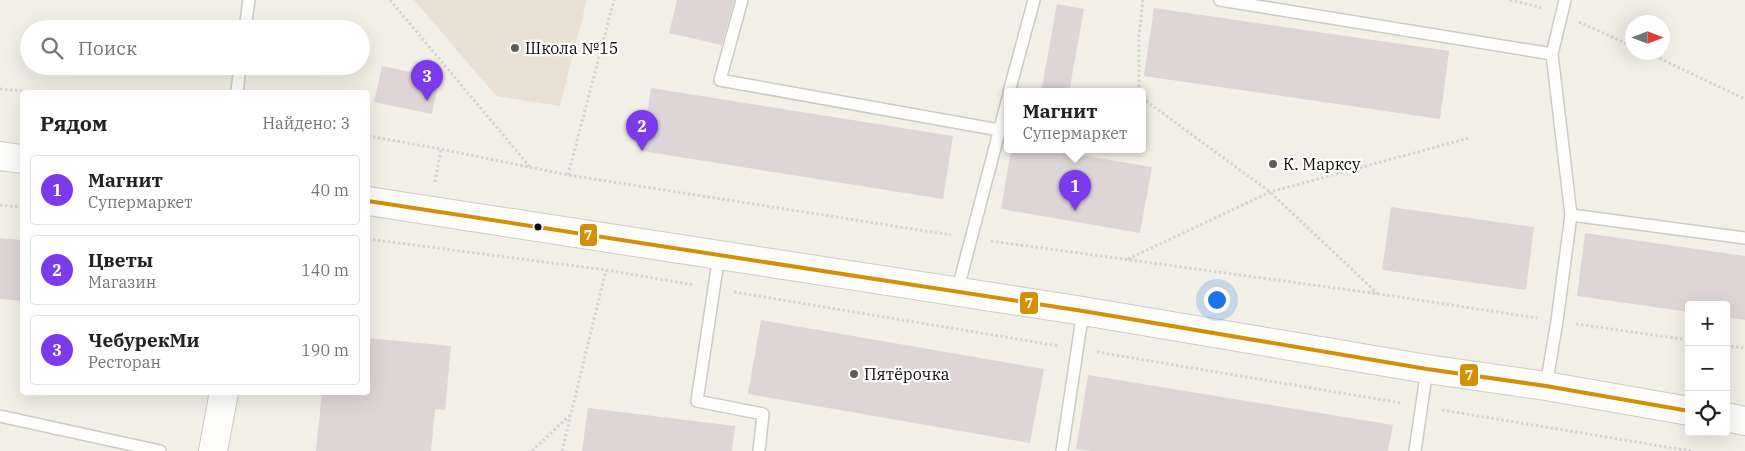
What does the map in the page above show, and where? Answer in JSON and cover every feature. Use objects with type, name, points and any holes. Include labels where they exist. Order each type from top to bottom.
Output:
[{"type":"street","points":[[0,156],[20,158]]},
{"type":"street","points":[[370,201],[1083,312],[1427,369],[1546,386],[1685,410]]},
{"type":"street","points":[[213,451],[223,395]]},
{"type":"street","points":[[1730,418],[1745,421]]},
{"type":"lane","points":[[246,20],[249,0]]},
{"type":"lane","points":[[742,0],[720,80],[999,130]]},
{"type":"lane","points":[[1010,88],[1034,0]]},
{"type":"lane","points":[[1220,0],[1552,54]]},
{"type":"lane","points":[[1546,386],[1571,215],[1552,54],[1565,0]]},
{"type":"lane","points":[[237,90],[239,75]]},
{"type":"lane","points":[[957,292],[1004,112]]},
{"type":"lane","points":[[1571,215],[1745,238]]},
{"type":"lane","points":[[719,255],[697,401],[763,414],[759,451]]},
{"type":"lane","points":[[1062,451],[1083,312]]},
{"type":"lane","points":[[1415,451],[1427,369]]},
{"type":"lane","points":[[0,416],[160,451]]},
{"type":"path","points":[[390,0],[530,167]]},
{"type":"path","points":[[568,175],[614,0]]},
{"type":"path","points":[[1138,88],[1139,36],[1143,0]]},
{"type":"path","points":[[1663,60],[1745,99]]},
{"type":"path","points":[[0,89],[20,91]]},
{"type":"path","points":[[1146,101],[1270,192],[1379,294]]},
{"type":"path","points":[[370,136],[568,175],[971,238],[1379,294],[1685,339]]},
{"type":"path","points":[[1127,259],[1270,192],[1469,138]]},
{"type":"path","points":[[0,205],[20,207]]},
{"type":"path","points":[[370,239],[606,270],[1690,451]]},
{"type":"path","points":[[562,451],[606,270]]},
{"type":"path","points":[[1730,346],[1745,348]]},
{"type":"path","points":[[532,451],[571,415]]},
{"type":"shaded area","name":"Школа №15","points":[[414,0],[587,0],[560,106],[496,96]]},
{"type":"building","points":[[677,0],[734,0],[722,45],[669,33]]},
{"type":"building","points":[[1057,4],[1084,9],[1070,88],[1042,88]]},
{"type":"building","points":[[1154,8],[1449,51],[1440,119],[1144,76]]},
{"type":"building","points":[[382,66],[439,78],[432,114],[374,102]]},
{"type":"building","points":[[651,88],[953,136],[943,199],[642,151]]},
{"type":"building","points":[[1010,153],[1069,153],[1152,167],[1140,233],[1001,209]]},
{"type":"building","points":[[1391,207],[1534,227],[1526,290],[1382,270]]},
{"type":"building","points":[[1585,233],[1745,256],[1745,320],[1730,318],[1730,301],[1685,301],[1685,311],[1577,296]]},
{"type":"building","points":[[0,238],[20,240],[20,301],[0,299]]},
{"type":"building","points":[[761,320],[1044,369],[1030,443],[748,394]]},
{"type":"building","points":[[370,338],[451,346],[445,410],[435,409],[431,451],[316,451],[322,395],[370,395]]},
{"type":"building","points":[[1088,375],[1393,425],[1388,451],[1090,451],[1076,449]]},
{"type":"building","points":[[588,408],[735,426],[732,451],[582,451]]},
{"type":"transit line","name":"7","points":[[370,201],[1083,311],[1685,410]]},
{"type":"place","name":"Школа №15","points":[[515,48]]},
{"type":"place","name":"ЧебурекМи","points":[[427,101]]},
{"type":"place","name":"Цветы","points":[[642,151]]},
{"type":"place","name":"К. Марксу","points":[[1273,164]]},
{"type":"place","name":"Магнит","points":[[1075,211]]},
{"type":"place","name":"Пятёрочка","points":[[854,374]]}]
